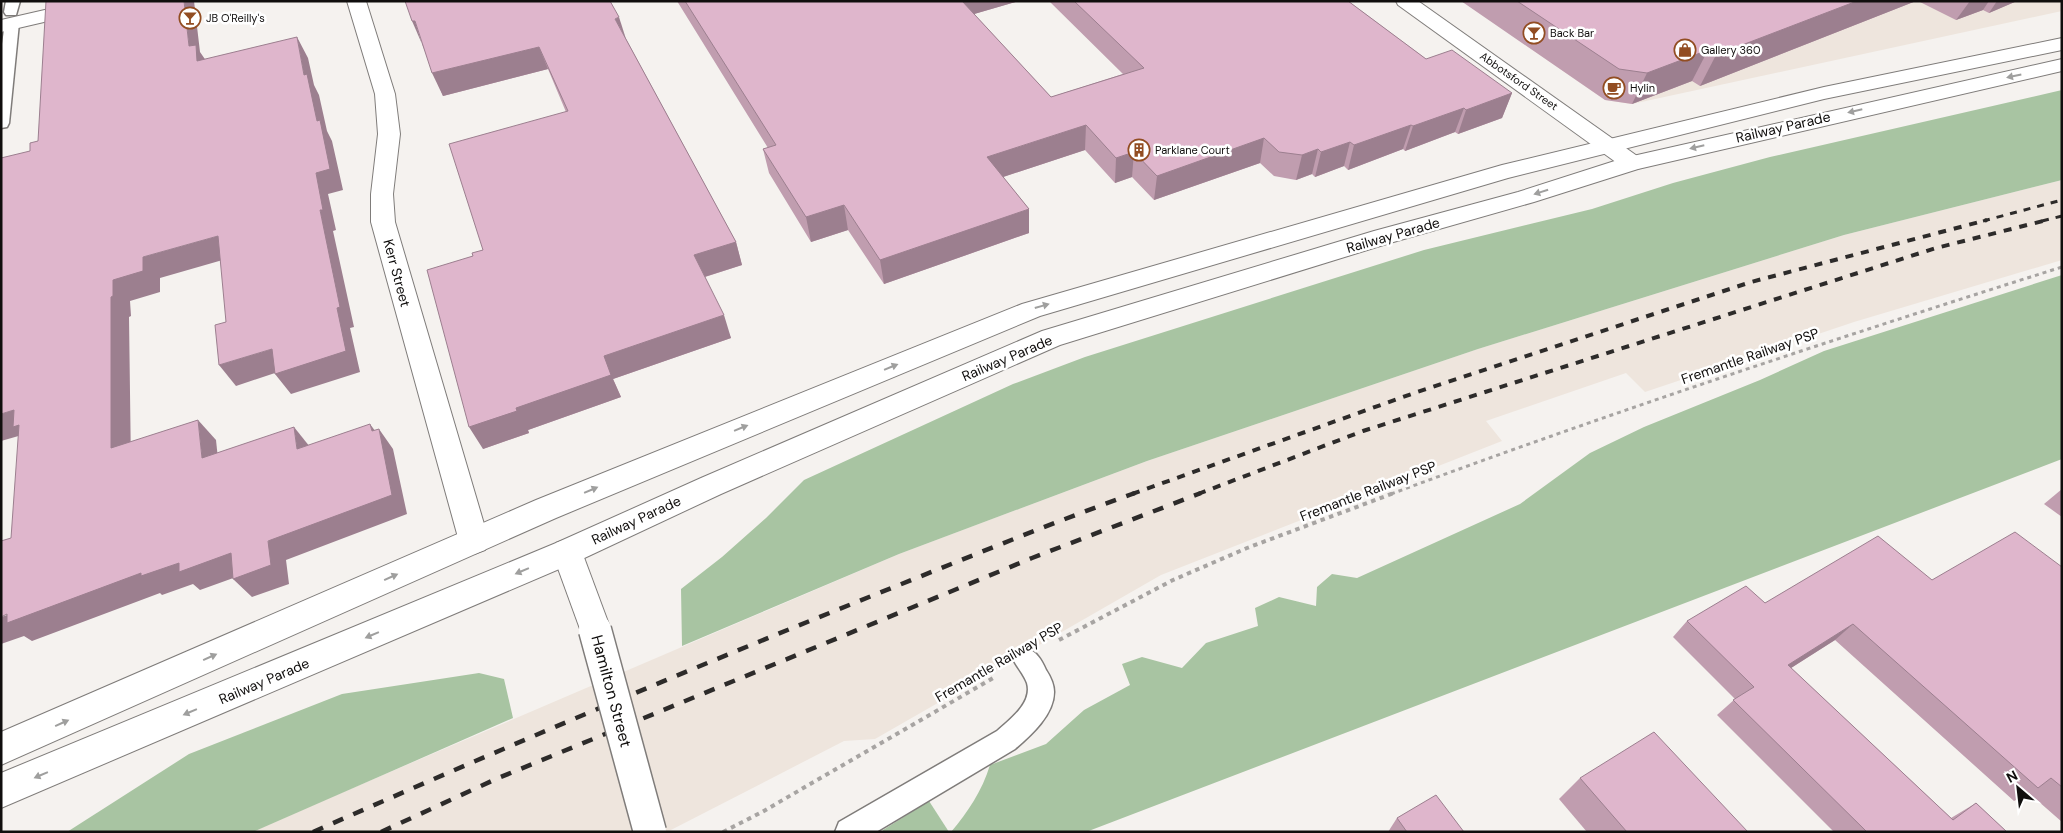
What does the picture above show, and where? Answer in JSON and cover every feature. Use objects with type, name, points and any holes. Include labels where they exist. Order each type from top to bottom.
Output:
[{"type":"main road","points":[[8,15],[58,1]]},
{"type":"main road","points":[[8,15],[110,1]]},
{"type":"main road","name":"Kerr Street","points":[[356,1],[385,94],[389,134],[382,194],[383,222],[474,541]]},
{"type":"main road","name":"Abbotsford Street","points":[[1405,1],[1632,162]]},
{"type":"main road","name":"Railway Parade","points":[[1,749],[474,541],[689,449],[1031,310],[1492,175],[1824,93],[2062,44]]},
{"type":"main road","name":"Railway Parade","points":[[1,792],[567,552],[720,482],[1051,338],[1382,237],[1526,197],[1632,162],[2062,65]]},
{"type":"main road","name":"Hamilton Street","points":[[567,552],[596,630],[650,832]]},
{"type":"lane","points":[[1,123],[8,15]]},
{"type":"lane","points":[[849,832],[1006,740],[1017,730],[1035,708],[1041,696],[1040,684],[1026,659]]},
{"type":"path","name":"Fremantle Railway PSP","points":[[723,832],[762,812],[1107,614],[1173,580],[1247,548],[1529,443],[1816,345],[2062,267]]},
{"type":"shaded area","points":[[1462,1],[2062,1],[2062,11],[1632,104],[1605,100]]},
{"type":"shaded area","points":[[2062,180],[2062,260],[1854,322],[1645,392],[1626,373],[1486,421],[1502,441],[1161,575],[875,739],[844,741],[667,832],[250,832],[899,554],[1147,461],[1478,349],[1844,235]]},
{"type":"green space","points":[[2062,90],[2062,180],[1844,235],[1478,349],[1147,461],[899,554],[682,646],[681,589],[722,557],[766,518],[804,480],[1013,384],[1085,357],[1424,250],[1592,209],[1673,183],[1770,157]]},
{"type":"green space","points":[[2062,275],[2062,459],[1086,832],[951,832],[974,801],[990,765],[1046,744],[1084,710],[1130,685],[1122,664],[1142,657],[1182,668],[1206,643],[1258,626],[1255,608],[1279,597],[1316,606],[1317,587],[1332,574],[1357,578],[1520,504],[1590,453],[1644,427],[1760,380],[1824,351]]},
{"type":"green space","points":[[479,673],[504,679],[513,718],[253,832],[67,832],[189,754],[342,694]]},
{"type":"green space","points":[[929,801],[949,832],[882,832],[883,830]]},
{"type":"building","points":[[46,1],[184,1],[189,46],[196,45],[197,61],[297,37],[304,75],[307,74],[317,121],[320,120],[330,169],[316,173],[323,210],[320,210],[340,307],[337,308],[346,351],[275,374],[272,349],[219,365],[215,325],[226,322],[218,236],[143,257],[143,271],[113,280],[113,296],[111,297],[111,448],[198,420],[202,458],[294,427],[297,449],[370,424],[372,431],[379,429],[392,495],[268,541],[271,565],[233,579],[231,553],[179,572],[179,563],[141,576],[141,573],[7,623],[7,614],[1,617],[1,541],[11,538],[19,425],[13,427],[14,410],[1,414],[1,158],[30,151],[30,143],[38,141]]},
{"type":"building","points":[[405,1],[610,1],[619,17],[615,19],[736,242],[694,255],[724,315],[604,356],[611,375],[516,408],[517,411],[469,427],[427,270],[473,256],[472,253],[483,250],[449,144],[568,111],[539,47],[432,73],[415,21],[412,21]]},
{"type":"building","points":[[685,1],[962,1],[1051,97],[1144,68],[1074,1],[1348,1],[1426,59],[1452,50],[1512,93],[1466,110],[1464,108],[1354,145],[1350,142],[1321,152],[1318,149],[1302,155],[1279,152],[1264,138],[1157,176],[1134,152],[1116,158],[1086,125],[987,157],[1029,209],[880,260],[844,205],[806,217],[763,149],[776,145]]},
{"type":"building","points":[[1517,1],[1857,1],[1716,55],[1708,50],[1647,73],[1619,69]]},
{"type":"building","points":[[2015,532],[2062,567],[2062,787],[2051,778],[2038,788],[1853,624],[1788,665],[1953,820],[1976,803],[2007,832],[1867,832],[1733,700],[1754,687],[1687,621],[1746,586],[1765,603],[1878,536],[1932,580]]},
{"type":"building","points":[[1654,732],[1748,832],[1627,832],[1580,778]]},
{"type":"building","points":[[1436,795],[1464,832],[1407,832],[1397,818]]},
{"type":"railway","points":[[1983,221],[2062,200]]},
{"type":"railway","points":[[2042,221],[2062,216]]},
{"type":"railway","points":[[1132,494],[1417,392],[1751,282],[1987,220]]},
{"type":"railway","points":[[1198,494],[1363,431],[1936,248],[2047,220]]},
{"type":"railway","points":[[313,832],[748,646],[1074,515],[1135,493]]},
{"type":"railway","points":[[381,832],[496,779],[1032,558],[1201,493]]},
{"type":"place","name":"JB O'Reilly's","points":[[190,18]]},
{"type":"place","name":"Back Bar","points":[[1534,33]]},
{"type":"place","name":"Gallery 360","points":[[1685,50]]},
{"type":"place","name":"Hylin","points":[[1614,88]]},
{"type":"place","name":"Parklane Court","points":[[1139,150]]}]
